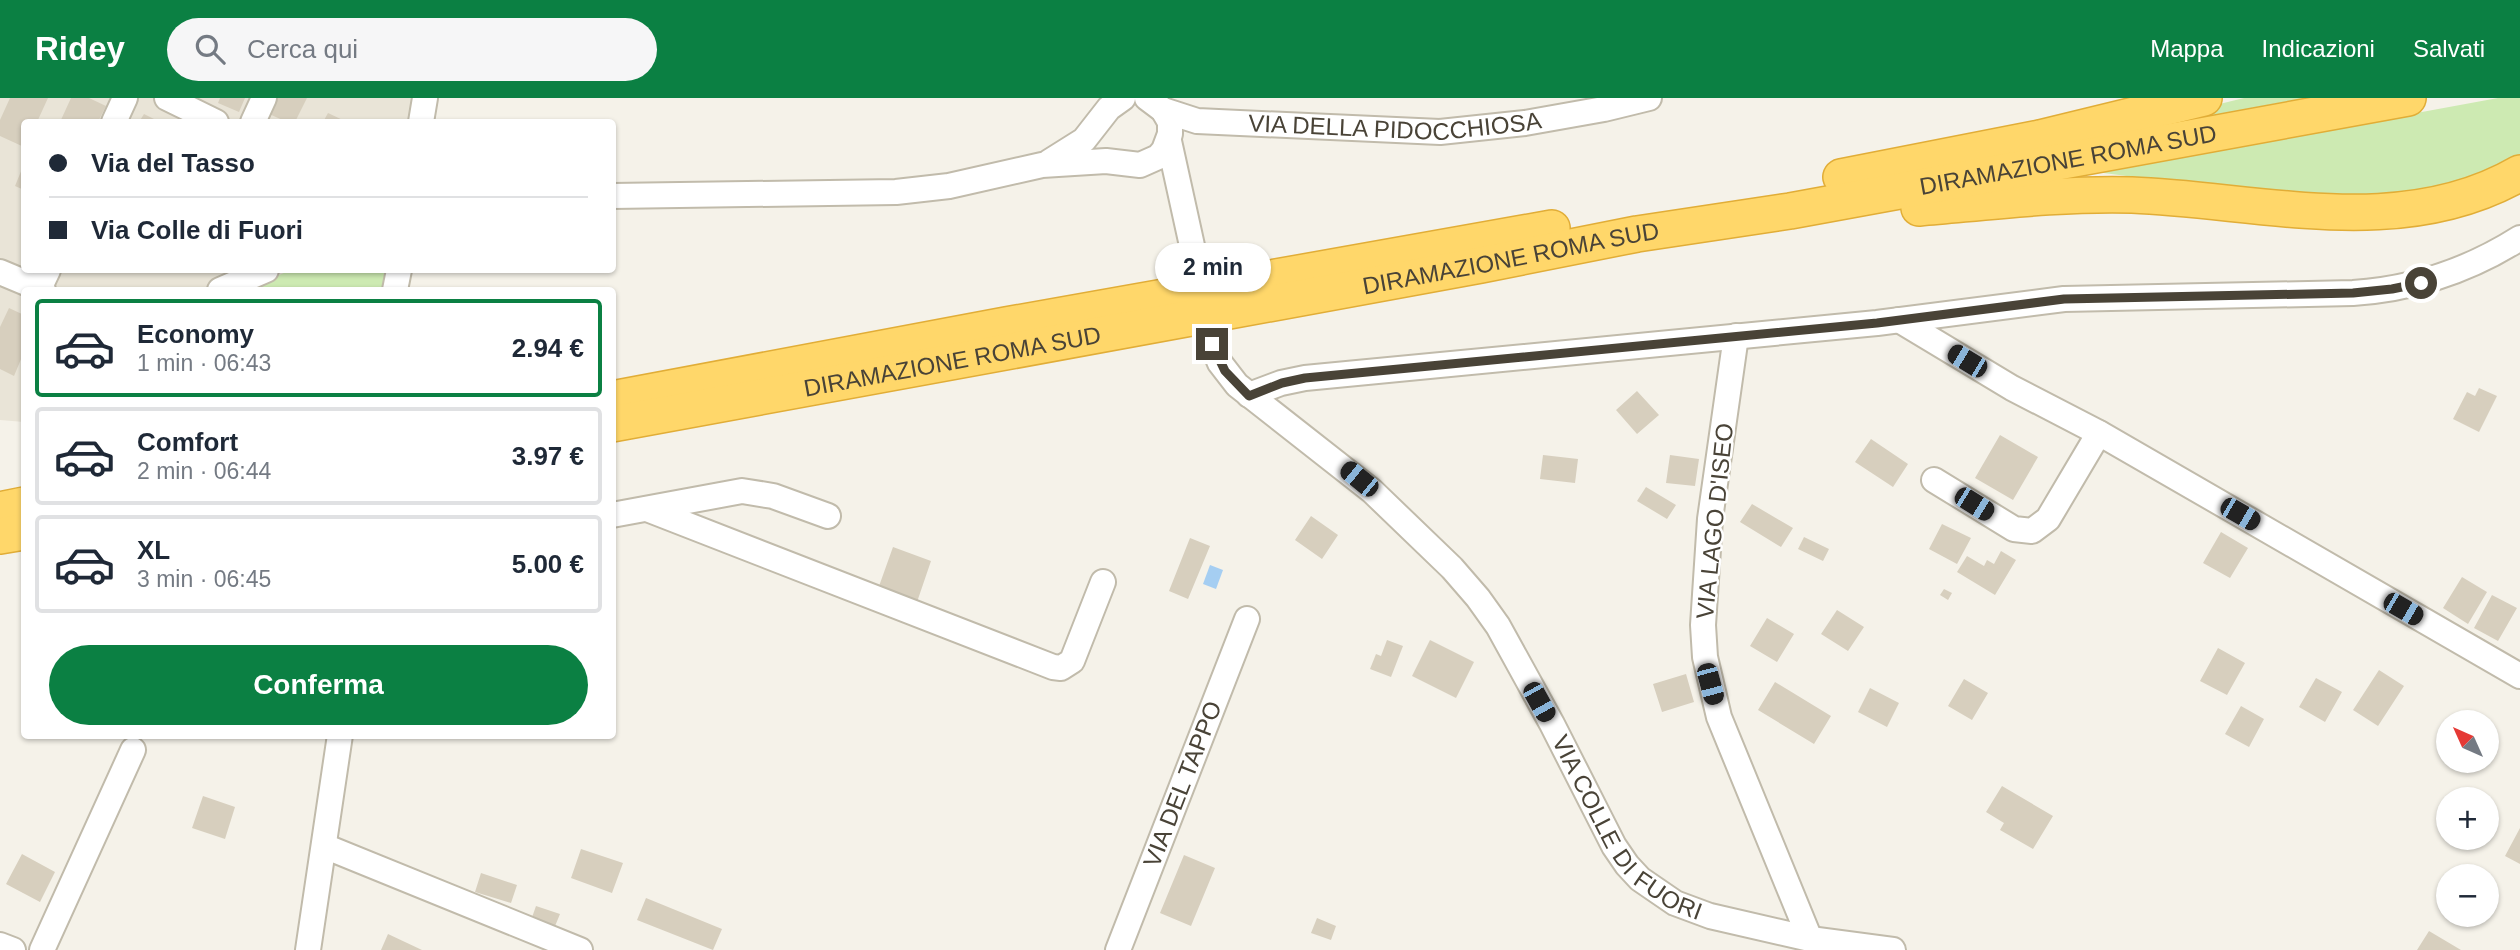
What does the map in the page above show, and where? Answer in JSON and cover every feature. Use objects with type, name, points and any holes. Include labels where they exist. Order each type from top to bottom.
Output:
[{"type":"highway","name":"DIRAMAZIONE ROMA SUD","points":[[616,398],[1471,241],[1778,190],[2040,138],[2204,98]]},
{"type":"highway","name":"DIRAMAZIONE ROMA SUD","points":[[616,423],[1637,234],[1790,211],[2407,98]]},
{"type":"highway","points":[[1790,211],[1870,212],[2111,195],[2319,211],[2389,212],[2462,198],[2520,173]]},
{"type":"highway","points":[[0,510],[21,506]]},
{"type":"highway","points":[[0,536],[21,532]]},
{"type":"street","points":[[115,119],[125,98]]},
{"type":"street","points":[[167,98],[210,119]]},
{"type":"street","points":[[254,119],[264,98]]},
{"type":"street","points":[[422,119],[425,98]]},
{"type":"street","points":[[1042,165],[1084,139],[1103,108],[1124,98]]},
{"type":"street","name":"VIA DELLA PIDOCCHIOSA","points":[[1155,104],[1186,119],[1448,132],[1567,117],[1649,98]]},
{"type":"street","points":[[1155,104],[1170,122],[1169,141],[1198,273]]},
{"type":"street","points":[[1103,108],[1101,136],[1109,154],[1165,177],[1182,199]]},
{"type":"street","name":"VIA DELLA PIDOCCHIOSA","points":[[1132,164],[1158,158],[1174,135],[1188,127],[1221,122]]},
{"type":"street","points":[[616,196],[896,192],[961,184],[1042,165],[1106,161],[1132,164]]},
{"type":"street","points":[[1249,396],[1282,383],[1305,378],[1899,320],[2064,299],[2353,293],[2392,289],[2447,276],[2520,238]]},
{"type":"street","points":[[0,271],[43,283]]},
{"type":"street","points":[[227,287],[259,273]]},
{"type":"street","points":[[1899,320],[2012,388],[2099,433],[2520,677]]},
{"type":"street","name":"VIA LAGO D'ISEO","points":[[1736,336],[1710,519],[1703,625],[1705,657],[1719,717],[1807,944]]},
{"type":"street","name":"VIA COLLE DI FUORI","points":[[1212,344],[1225,371],[1249,396],[1373,491],[1452,568],[1478,598],[1498,626],[1552,724],[1614,846],[1637,877],[1665,897],[1692,910],[1807,944],[1893,950]]},
{"type":"street","points":[[1934,480],[2014,529],[2032,531],[2048,519],[2099,433]]},
{"type":"street","points":[[616,514],[732,492],[752,492],[780,498],[828,516]]},
{"type":"street","points":[[647,509],[1053,667],[1061,668],[1072,661],[1102,582]]},
{"type":"street","name":"VIA DEL TAPPO","points":[[1118,950],[1247,619]]},
{"type":"street","points":[[308,950],[339,739]]},
{"type":"street","points":[[42,950],[133,750]]},
{"type":"street","points":[[324,846],[580,950]]},
{"type":"street","points":[[0,945],[13,950]]},
{"type":"shaded area","points":[[0,98],[427,98],[424,119],[21,119],[21,273],[403,273],[400,287],[21,287],[21,422],[0,420]]},
{"type":"green space","points":[[2244,98],[2306,98],[2057,144]]},
{"type":"green space","points":[[2498,98],[2520,98],[2520,156],[2447,189],[2312,200],[2096,172]]},
{"type":"green space","points":[[284,273],[392,273],[390,287],[250,287]]},
{"type":"water","points":[[1210,565],[1223,570],[1216,589],[1203,584]]},
{"type":"building","points":[[10,98],[48,98],[38,119],[21,119],[21,146],[0,136],[0,120]]},
{"type":"building","points":[[71,98],[89,98],[106,106],[100,119],[61,119]]},
{"type":"building","points":[[220,98],[245,98],[239,112],[218,103]]},
{"type":"building","points":[[274,98],[307,98],[296,119],[280,119],[267,113]]},
{"type":"building","points":[[328,113],[341,119],[325,119]]},
{"type":"building","points":[[144,114],[154,119],[141,119]]},
{"type":"building","points":[[21,171],[21,189],[15,186]]},
{"type":"building","points":[[9,308],[21,314],[21,359],[14,376],[0,369],[0,327]]},
{"type":"building","points":[[2479,388],[2497,396],[2479,432],[2453,419],[2467,392],[2475,396]]},
{"type":"building","points":[[1637,391],[1659,415],[1637,434],[1616,410]]},
{"type":"building","points":[[2000,435],[2038,457],[2013,500],[1975,478]]},
{"type":"building","points":[[1871,439],[1908,464],[1893,487],[1855,462]]},
{"type":"building","points":[[1543,455],[1578,459],[1575,483],[1540,479]]},
{"type":"building","points":[[1670,455],[1699,459],[1695,486],[1666,483]]},
{"type":"building","points":[[1646,487],[1676,505],[1667,519],[1637,501]]},
{"type":"building","points":[[1752,504],[1793,528],[1781,547],[1740,522]]},
{"type":"building","points":[[1311,516],[1338,535],[1322,559],[1295,540]]},
{"type":"building","points":[[1942,524],[1971,538],[1957,564],[1929,549]]},
{"type":"building","points":[[2221,532],[2248,548],[2230,578],[2203,563]]},
{"type":"building","points":[[1804,537],[1829,549],[1823,561],[1798,549]]},
{"type":"building","points":[[1190,538],[1210,546],[1188,599],[1169,591]]},
{"type":"building","points":[[893,547],[931,561],[917,602],[878,589]]},
{"type":"building","points":[[2001,551],[2016,560],[1995,595],[1957,572],[1967,556],[1984,566],[1987,560],[1994,564]]},
{"type":"building","points":[[2462,577],[2487,592],[2468,624],[2443,608]]},
{"type":"building","points":[[1944,589],[1952,593],[1948,600],[1940,595]]},
{"type":"building","points":[[2492,595],[2517,608],[2498,641],[2474,628]]},
{"type":"building","points":[[1837,610],[1864,627],[1848,651],[1821,634]]},
{"type":"building","points":[[1767,618],[1794,634],[1777,662],[1750,646]]},
{"type":"building","points":[[1387,640],[1403,646],[1391,677],[1370,669],[1376,654],[1381,656]]},
{"type":"building","points":[[1430,640],[1474,662],[1456,698],[1412,676]]},
{"type":"building","points":[[2218,648],[2245,663],[2227,695],[2200,681]]},
{"type":"building","points":[[2379,670],[2404,686],[2378,726],[2353,710]]},
{"type":"building","points":[[1686,674],[1694,702],[1662,712],[1653,684]]},
{"type":"building","points":[[2316,678],[2342,692],[2325,722],[2299,707]]},
{"type":"building","points":[[1964,679],[1988,693],[1972,720],[1948,706]]},
{"type":"building","points":[[1775,682],[1831,716],[1814,744],[1758,710]]},
{"type":"building","points":[[1870,688],[1899,703],[1887,727],[1858,712]]},
{"type":"building","points":[[2241,706],[2264,719],[2249,747],[2225,734]]},
{"type":"building","points":[[2002,786],[2053,816],[2033,849],[2000,830],[2004,823],[1986,812]]},
{"type":"building","points":[[203,796],[235,807],[225,839],[192,828]]},
{"type":"building","points":[[2520,828],[2520,864],[2505,856]]},
{"type":"building","points":[[581,849],[623,863],[612,893],[571,878]]},
{"type":"building","points":[[22,854],[55,872],[40,902],[6,884]]},
{"type":"building","points":[[1184,855],[1215,868],[1191,926],[1160,913]]},
{"type":"building","points":[[481,873],[517,885],[511,903],[475,892]]},
{"type":"building","points":[[646,898],[722,929],[713,950],[637,920]]},
{"type":"building","points":[[536,906],[560,914],[553,931],[530,923]]},
{"type":"building","points":[[1317,918],[1336,926],[1331,940],[1311,933]]},
{"type":"building","points":[[2429,931],[2461,950],[2417,950]]},
{"type":"building","points":[[388,934],[422,950],[381,950]]},
{"type":"route","points":[[1212,344],[1225,371],[1249,396],[1266,388],[1305,378],[1877,323],[2045,301],[2353,293],[2421,283]]}]
